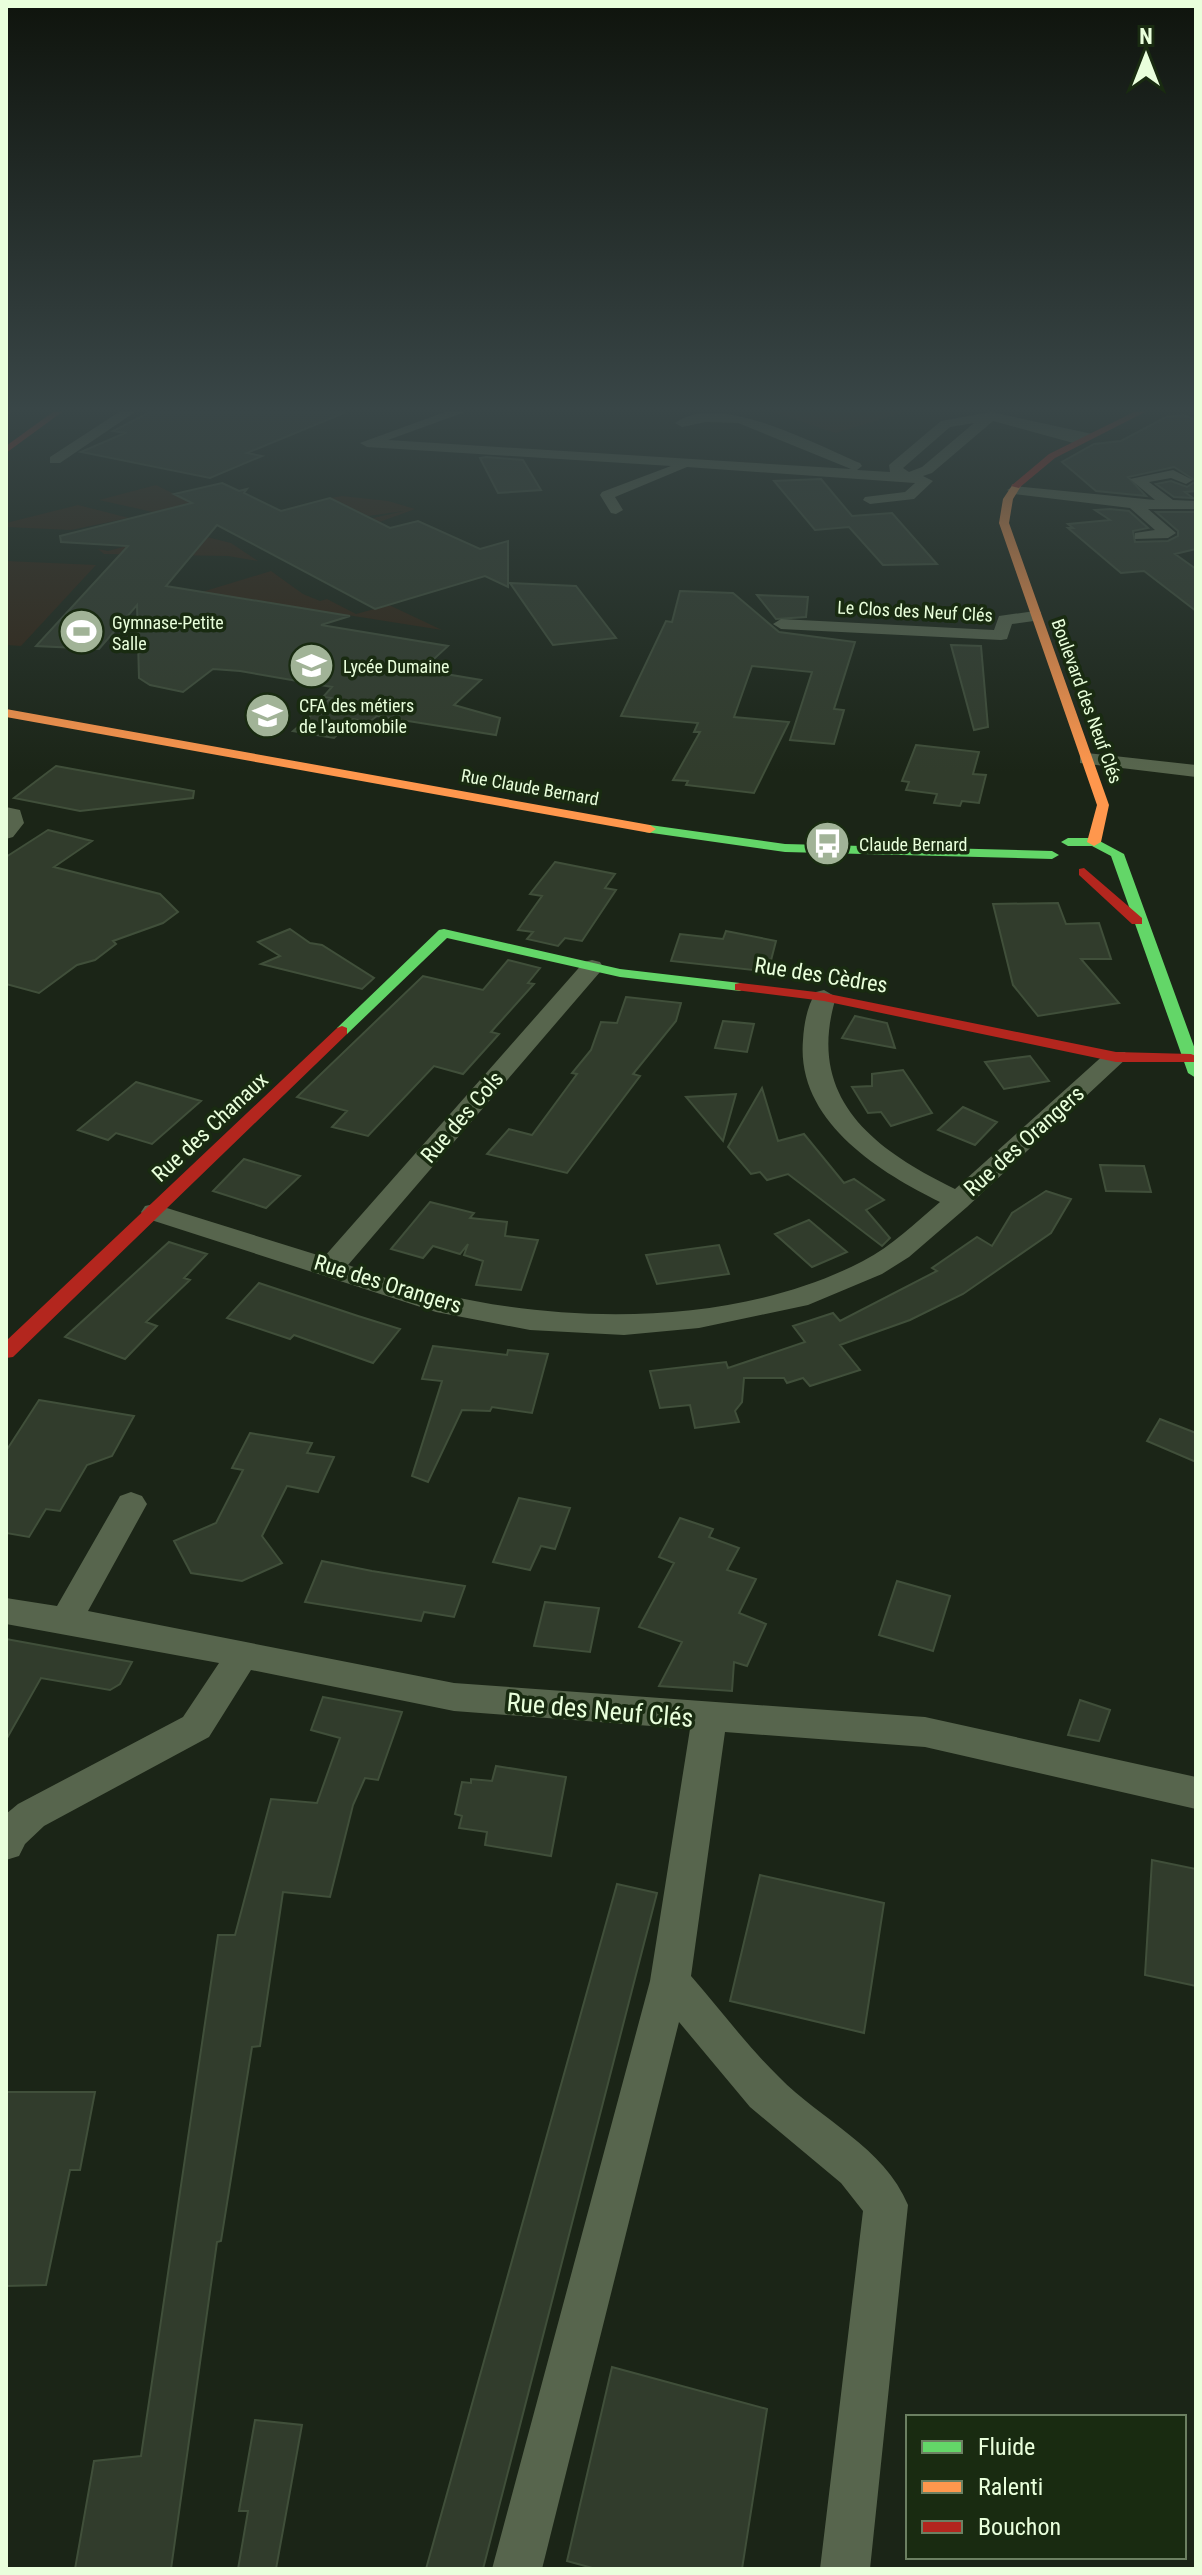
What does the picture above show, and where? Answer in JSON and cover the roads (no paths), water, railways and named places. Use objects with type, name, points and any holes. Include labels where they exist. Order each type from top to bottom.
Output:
[{"type":"street","name":"Boulevard des Neuf Clés","points":[[1005,532],[1103,805],[1094,842]]},
{"type":"street","points":[[1140,536],[1167,532]]},
{"type":"street","name":"Le Clos des Neuf Clés","points":[[781,624],[1001,635],[1005,620],[1009,617],[1035,616]]},
{"type":"street","name":"Rue Claude Bernard","points":[[6,713],[715,841],[807,849],[1052,855]]},
{"type":"street","points":[[1087,759],[1196,771]]},
{"type":"street","points":[[6,813],[13,814],[14,823],[6,833]]},
{"type":"street","points":[[1117,864],[1105,871],[1084,872],[1066,868],[1052,855],[1052,850],[1063,843],[1094,842],[1117,854],[1117,864],[1140,902],[1143,927],[1194,1066]]},
{"type":"street","points":[[1084,872],[1143,927]]},
{"type":"street","name":"Rue des Cèdres","points":[[444,933],[592,967],[824,997],[1116,1057],[1194,1066]]},
{"type":"street","name":"Rue des Chanaux","points":[[6,1352],[444,933]]},
{"type":"street","name":"Rue des Cols","points":[[331,1267],[592,967]]},
{"type":"street","points":[[824,997],[815,1018],[812,1042],[828,1099],[856,1134],[891,1165],[958,1201]]},
{"type":"street","name":"Rue des Orangers","points":[[154,1212],[436,1303],[530,1320],[624,1325],[699,1318],[798,1298],[872,1268],[899,1251],[958,1201],[1116,1057]]},
{"type":"street","points":[[66,1621],[131,1504]]},
{"type":"street","name":"Rue des Neuf Clés","points":[[6,1611],[243,1654],[454,1697],[709,1719],[925,1732],[1196,1793]]},
{"type":"street","points":[[6,1844],[11,1833],[31,1815],[196,1727],[243,1654]]},
{"type":"street","points":[[517,2569],[670,1981],[709,1719]]},
{"type":"street","points":[[670,1981],[765,2093],[856,2168],[886,2205],[845,2569]]},
{"type":"place","name":"Gymnase-Petite Salle","points":[[81,632]]},
{"type":"place","name":"Lycée Dumaine","points":[[312,666]]},
{"type":"place","name":"CFA des métiers de l'automobile","points":[[268,715]]},
{"type":"place","name":"Claude Bernard","points":[[828,844]]}]
